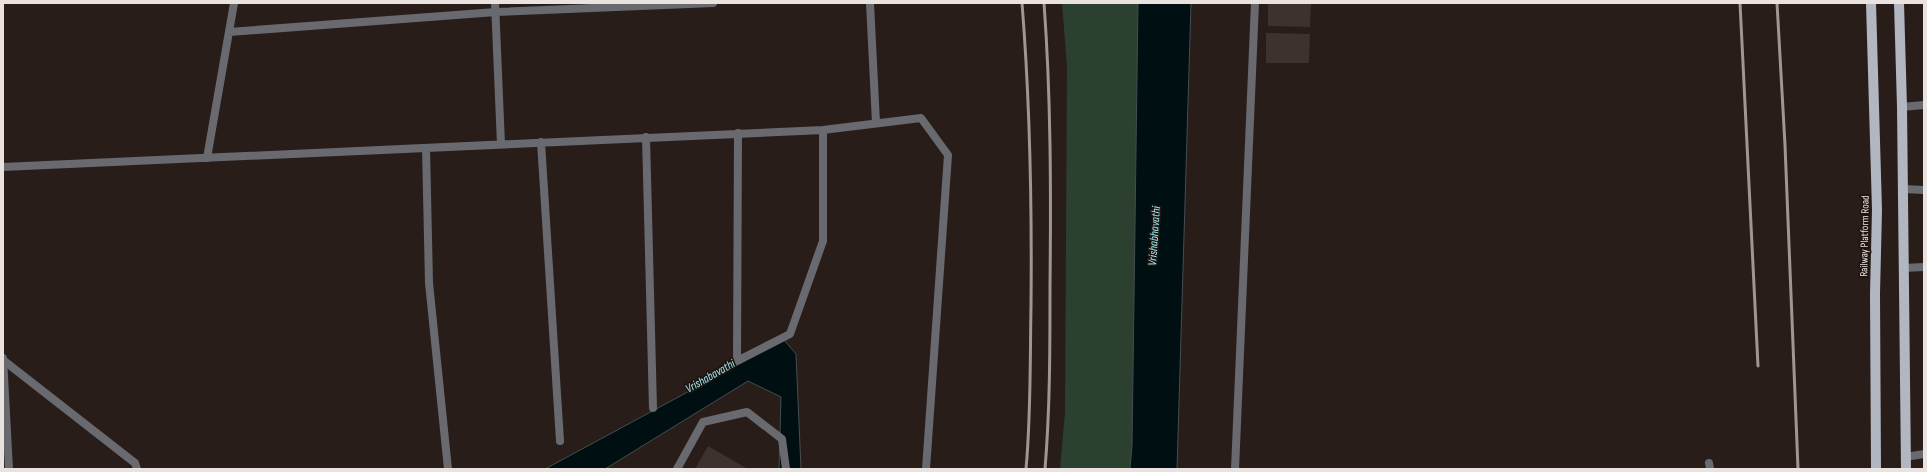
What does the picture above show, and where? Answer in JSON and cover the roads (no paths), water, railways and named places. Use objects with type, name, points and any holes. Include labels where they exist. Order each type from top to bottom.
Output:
[{"type":"main road","name":"Railway Platform Road","points":[[1871,3],[1877,210],[1875,294],[1876,469]]},
{"type":"main road","points":[[1899,3],[1902,107],[1906,469]]},
{"type":"street","points":[[207,158],[234,3]]},
{"type":"street","points":[[229,32],[496,7],[712,3]]},
{"type":"street","points":[[870,3],[876,123]]},
{"type":"street","points":[[1235,469],[1255,3]]},
{"type":"street","points":[[496,7],[501,144]]},
{"type":"street","points":[[1902,107],[1924,105]]},
{"type":"street","points":[[3,167],[823,130],[920,118],[948,155],[926,469]]},
{"type":"street","points":[[738,133],[737,361],[790,334],[823,241],[823,130]]},
{"type":"street","points":[[646,137],[653,408]]},
{"type":"street","points":[[541,142],[560,441]]},
{"type":"street","points":[[426,148],[429,283],[448,469]]},
{"type":"street","points":[[1903,189],[1924,190]]},
{"type":"street","points":[[1903,268],[1924,267]]},
{"type":"street","points":[[3,359],[9,469]]},
{"type":"street","points":[[3,359],[135,464],[137,469]]},
{"type":"street","points":[[677,469],[703,422],[747,412],[782,439],[786,469]]},
{"type":"street","points":[[1905,457],[1924,454]]},
{"type":"water","name":"Vrishabhavathi","points":[[1138,3],[1191,3],[1177,469],[1130,469],[1132,446]]},
{"type":"water","points":[[784,340],[796,354],[801,469],[779,469],[781,397],[748,381],[605,469],[545,469]]},
{"type":"railway","points":[[1022,3],[1029,116],[1031,230],[1030,388],[1026,469]]},
{"type":"railway","points":[[1044,3],[1050,145],[1049,378],[1045,469]]},
{"type":"railway","points":[[1740,3],[1758,366]]},
{"type":"railway","points":[[1777,3],[1785,145],[1798,469]]},
{"type":"water label","name":"Vrishabavathi","points":[[710,376]]}]
